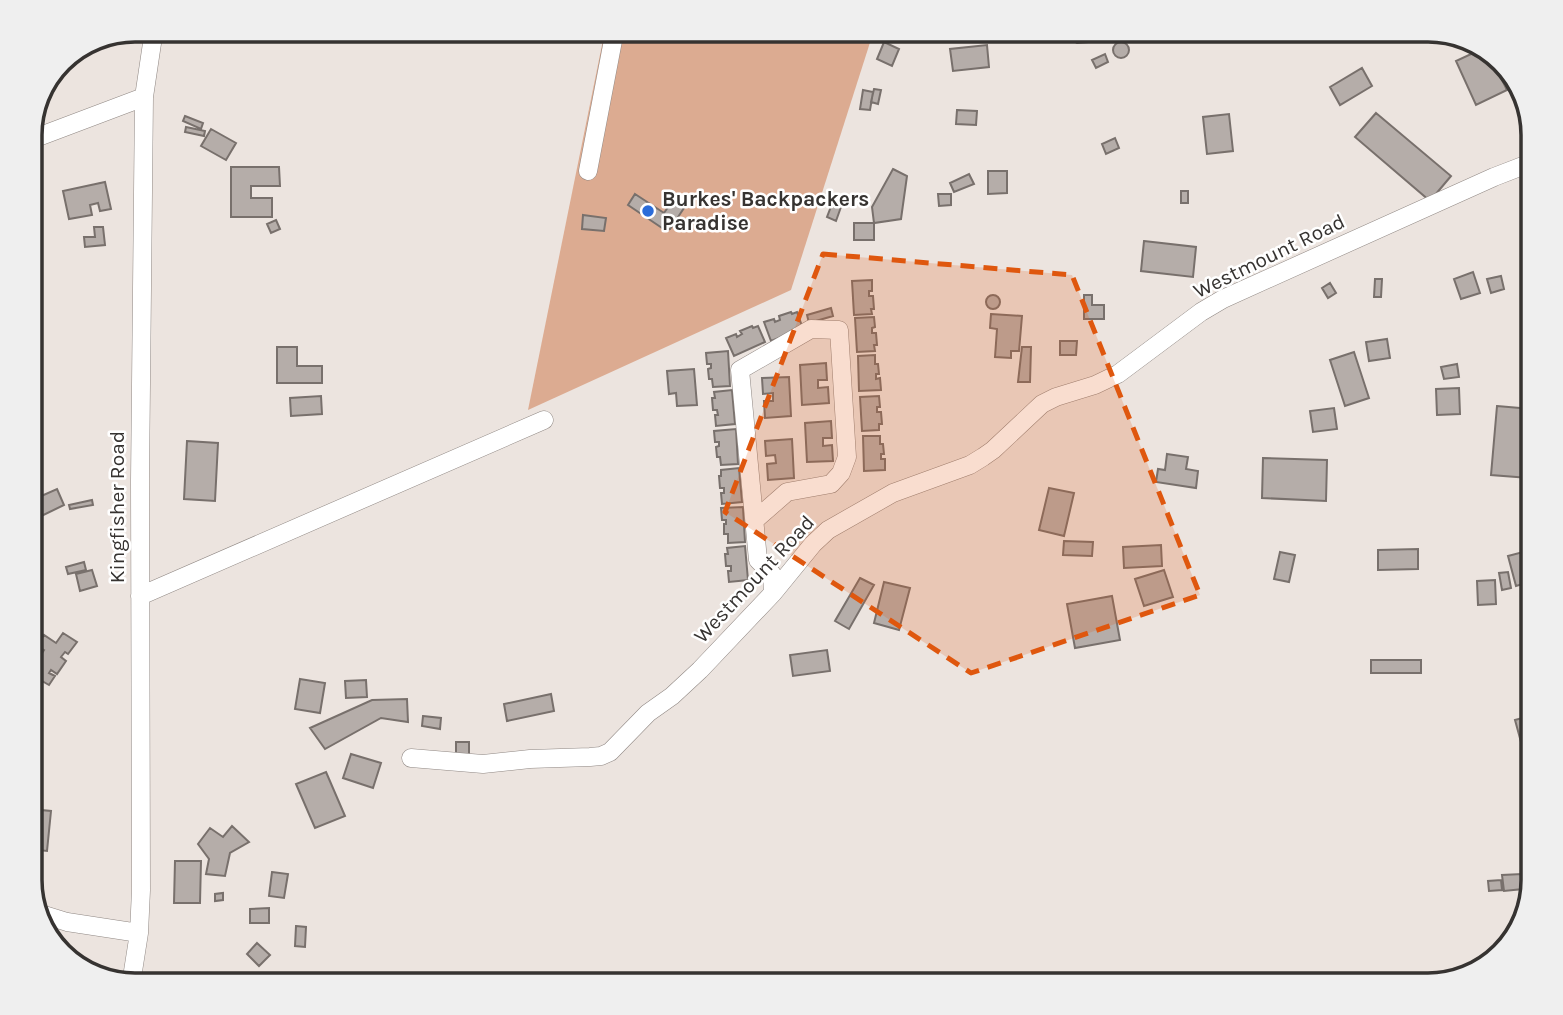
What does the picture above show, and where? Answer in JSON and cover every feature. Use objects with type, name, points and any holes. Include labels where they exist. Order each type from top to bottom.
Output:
[{"type":"street","name":"Kingfisher Road","points":[[133,973],[139,933],[142,846],[139,480],[144,97],[152,42]]},
{"type":"street","points":[[588,171],[613,42]]},
{"type":"street","points":[[42,135],[144,97]]},
{"type":"street","name":"Westmount Road","points":[[411,758],[483,764],[590,757],[610,752],[648,713],[700,670],[828,530],[893,493],[977,461],[993,450],[1042,404],[1118,374],[1201,312],[1223,299],[1521,167]]},
{"type":"street","points":[[755,520],[787,492],[831,484],[841,473],[847,457],[839,330],[811,329],[740,370],[758,559],[772,574],[773,593]]},
{"type":"street","points":[[140,596],[544,420]]},
{"type":"street","points":[[49,916],[67,922],[139,933]]},
{"type":"highlighted area","points":[[823,254],[1072,275],[1200,595],[971,673],[725,512]]},
{"type":"shaded area","points":[[603,42],[870,42],[791,290],[528,410]]},
{"type":"building","points":[[884,42],[899,49],[892,66],[877,59]]},
{"type":"building","points":[[1121,42],[1127,44],[1127,56],[1121,58],[1115,56],[1113,50],[1115,44]]},
{"type":"building","points":[[987,45],[989,67],[953,71],[950,49]]},
{"type":"building","points":[[1105,54],[1108,62],[1096,68],[1092,60]]},
{"type":"building","points":[[1472,54],[1480,58],[1498,74],[1507,90],[1476,105],[1456,61]]},
{"type":"building","points":[[1362,68],[1372,86],[1340,105],[1330,87]]},
{"type":"building","points":[[874,89],[881,90],[878,104],[871,102]]},
{"type":"building","points":[[863,90],[873,92],[870,110],[860,109]]},
{"type":"building","points":[[957,110],[977,111],[976,125],[956,124]]},
{"type":"building","points":[[1376,113],[1451,176],[1430,201],[1355,137]]},
{"type":"building","points":[[1229,114],[1233,151],[1207,154],[1203,117]]},
{"type":"building","points":[[185,116],[203,123],[201,129],[183,121]]},
{"type":"building","points":[[186,127],[205,131],[204,136],[185,132]]},
{"type":"building","points":[[211,129],[236,143],[226,160],[201,146]]},
{"type":"building","points":[[1115,138],[1119,148],[1106,154],[1102,144]]},
{"type":"building","points":[[231,167],[279,167],[280,186],[251,186],[251,198],[272,198],[272,217],[231,217]]},
{"type":"building","points":[[893,169],[907,176],[901,219],[874,223],[872,207]]},
{"type":"building","points":[[988,171],[1007,171],[1007,193],[988,194]]},
{"type":"building","points":[[969,174],[974,184],[954,192],[950,183]]},
{"type":"building","points":[[105,182],[111,209],[100,211],[98,203],[90,205],[92,215],[69,219],[63,191]]},
{"type":"building","points":[[1181,191],[1188,191],[1188,203],[1181,203]]},
{"type":"building","name":"Burkes' Backpackers Paradise","points":[[635,194],[664,213],[673,200],[684,208],[670,229],[665,230],[628,205]]},
{"type":"building","points":[[938,194],[951,194],[951,205],[939,206]]},
{"type":"building","points":[[832,204],[841,207],[836,221],[827,217]]},
{"type":"building","points":[[583,215],[606,218],[604,231],[582,229]]},
{"type":"building","points":[[276,220],[280,229],[271,233],[267,224]]},
{"type":"building","points":[[854,223],[874,223],[874,240],[854,240]]},
{"type":"building","points":[[94,227],[103,227],[105,245],[85,247],[84,237],[95,237]]},
{"type":"building","points":[[1144,241],[1196,247],[1193,277],[1141,271]]},
{"type":"building","points":[[1473,272],[1480,293],[1461,299],[1454,279]]},
{"type":"building","points":[[1501,276],[1504,289],[1491,293],[1487,279]]},
{"type":"building","points":[[1375,279],[1382,279],[1381,297],[1374,297]]},
{"type":"building","points":[[872,280],[869,296],[873,296],[872,314],[854,315],[852,281]]},
{"type":"building","points":[[1330,283],[1336,293],[1328,298],[1322,288]]},
{"type":"building","points":[[990,295],[996,295],[1000,302],[996,309],[990,309],[986,305],[986,299]]},
{"type":"building","points":[[1084,295],[1092,295],[1092,305],[1104,305],[1104,319],[1084,319]]},
{"type":"building","points":[[831,308],[833,316],[809,323],[807,315]]},
{"type":"building","points":[[797,312],[803,329],[771,341],[764,322],[774,319],[775,322],[780,320],[779,316]]},
{"type":"building","points":[[991,314],[1022,316],[1019,351],[1011,351],[1011,358],[995,357],[997,329],[990,328]]},
{"type":"building","points":[[874,317],[875,327],[872,328],[872,333],[876,333],[875,351],[857,352],[855,318]]},
{"type":"building","points":[[758,326],[765,342],[734,356],[726,338],[736,334],[737,337],[742,334],[740,331]]},
{"type":"building","points":[[1387,339],[1390,358],[1369,361],[1366,342]]},
{"type":"building","points":[[1060,341],[1077,341],[1076,355],[1060,355]]},
{"type":"building","points":[[277,347],[297,347],[297,366],[322,366],[322,383],[277,383]]},
{"type":"building","points":[[1022,347],[1031,347],[1030,382],[1018,382]]},
{"type":"building","points":[[728,351],[730,386],[713,387],[708,369],[711,364],[707,364],[706,353]]},
{"type":"building","points":[[1354,352],[1369,398],[1345,406],[1330,360]]},
{"type":"building","points":[[875,355],[879,374],[876,374],[876,379],[880,378],[881,390],[859,391],[858,356]]},
{"type":"building","points":[[826,363],[827,380],[818,380],[818,388],[828,387],[829,403],[802,405],[800,365]]},
{"type":"building","points":[[1457,364],[1459,377],[1444,379],[1441,367]]},
{"type":"building","points":[[694,369],[697,405],[677,406],[676,393],[669,394],[667,371]]},
{"type":"building","points":[[789,377],[791,416],[765,418],[764,401],[773,401],[773,393],[763,394],[762,378]]},
{"type":"building","points":[[1459,388],[1460,414],[1437,415],[1436,389]]},
{"type":"building","points":[[732,390],[735,424],[716,426],[715,415],[718,415],[717,410],[713,410],[714,392]]},
{"type":"building","points":[[321,396],[322,414],[291,416],[290,398]]},
{"type":"building","points":[[879,396],[880,407],[877,407],[877,412],[881,412],[882,424],[879,424],[879,430],[862,431],[860,397]]},
{"type":"building","points":[[1497,406],[1521,408],[1521,477],[1491,475]]},
{"type":"building","points":[[1334,408],[1337,429],[1313,432],[1310,411]]},
{"type":"building","points":[[831,421],[832,438],[823,438],[823,446],[832,445],[833,461],[807,462],[805,423]]},
{"type":"building","points":[[736,429],[738,464],[721,465],[716,447],[719,442],[715,442],[714,431]]},
{"type":"building","points":[[863,436],[880,436],[884,454],[881,454],[881,459],[885,459],[885,470],[864,471]]},
{"type":"building","points":[[792,439],[794,478],[768,480],[767,464],[776,463],[775,455],[766,456],[765,441]]},
{"type":"building","points":[[187,441],[218,443],[215,501],[184,499]]},
{"type":"building","points":[[1167,454],[1188,457],[1186,469],[1198,471],[1196,488],[1156,482],[1158,469],[1165,470]]},
{"type":"building","points":[[1263,458],[1327,460],[1326,501],[1262,498]]},
{"type":"building","points":[[739,468],[742,502],[722,504],[721,493],[724,493],[724,488],[720,488],[721,470]]},
{"type":"building","points":[[1049,488],[1074,493],[1064,536],[1039,530]]},
{"type":"building","points":[[57,489],[64,505],[42,516],[42,496]]},
{"type":"building","points":[[92,500],[93,505],[70,509],[69,505]]},
{"type":"building","points":[[743,507],[745,542],[728,543],[728,534],[724,534],[726,520],[722,520],[721,508]]},
{"type":"building","points":[[1064,541],[1093,542],[1092,556],[1063,555]]},
{"type":"building","points":[[1161,545],[1162,566],[1124,568],[1123,547]]},
{"type":"building","points":[[745,546],[748,580],[729,582],[728,571],[731,571],[731,566],[726,566],[727,548]]},
{"type":"building","points":[[1418,549],[1418,569],[1378,570],[1378,550]]},
{"type":"building","points":[[1280,552],[1295,555],[1289,582],[1274,579]]},
{"type":"building","points":[[1521,553],[1521,585],[1516,586],[1508,556]]},
{"type":"building","points":[[84,562],[86,570],[68,574],[66,567]]},
{"type":"building","points":[[92,570],[97,586],[80,591],[76,574]]},
{"type":"building","points":[[1164,570],[1173,597],[1144,606],[1135,579]]},
{"type":"building","points":[[1508,572],[1511,588],[1502,590],[1499,573]]},
{"type":"building","points":[[860,578],[874,585],[849,629],[835,621]]},
{"type":"building","points":[[1495,580],[1496,604],[1478,605],[1477,581]]},
{"type":"building","points":[[884,582],[910,588],[899,630],[874,623]]},
{"type":"building","points":[[1112,596],[1120,640],[1075,648],[1067,604]]},
{"type":"building","points":[[63,633],[77,642],[68,654],[65,652],[61,657],[66,661],[57,674],[51,670],[49,673],[55,676],[49,685],[42,681],[42,638],[44,635],[56,643]]},
{"type":"building","points":[[827,650],[830,671],[793,676],[790,655]]},
{"type":"building","points":[[1371,660],[1421,660],[1421,673],[1371,673]]},
{"type":"building","points":[[300,679],[325,683],[320,713],[295,709]]},
{"type":"building","points":[[366,680],[367,697],[346,698],[345,681]]},
{"type":"building","points":[[551,694],[554,711],[507,721],[504,704]]},
{"type":"building","points":[[407,699],[408,722],[381,718],[325,749],[310,728],[372,700]]},
{"type":"building","points":[[423,716],[441,718],[440,729],[422,726]]},
{"type":"building","points":[[1521,718],[1521,742],[1515,720]]},
{"type":"building","points":[[456,742],[469,742],[469,757],[456,757]]},
{"type":"building","points":[[351,754],[381,763],[373,788],[343,778]]},
{"type":"building","points":[[326,772],[345,816],[315,828],[296,784]]},
{"type":"building","points":[[42,810],[51,811],[47,851],[42,850]]},
{"type":"building","points":[[232,826],[249,842],[230,853],[225,876],[206,874],[209,859],[198,844],[210,828],[223,837]]},
{"type":"building","points":[[175,861],[201,861],[200,903],[174,903]]},
{"type":"building","points":[[272,872],[288,874],[284,898],[269,896]]},
{"type":"building","points":[[1521,874],[1520,889],[1504,891],[1502,875]]},
{"type":"building","points":[[1501,880],[1502,890],[1489,891],[1488,881]]},
{"type":"building","points":[[223,893],[223,900],[215,901],[215,894]]},
{"type":"building","points":[[269,908],[269,923],[250,923],[250,909]]},
{"type":"building","points":[[296,926],[306,927],[305,947],[295,946]]},
{"type":"building","points":[[257,943],[270,955],[259,966],[247,954]]},
{"type":"place","name":"Burkes' Backpackers Paradise","points":[[648,211]]}]
